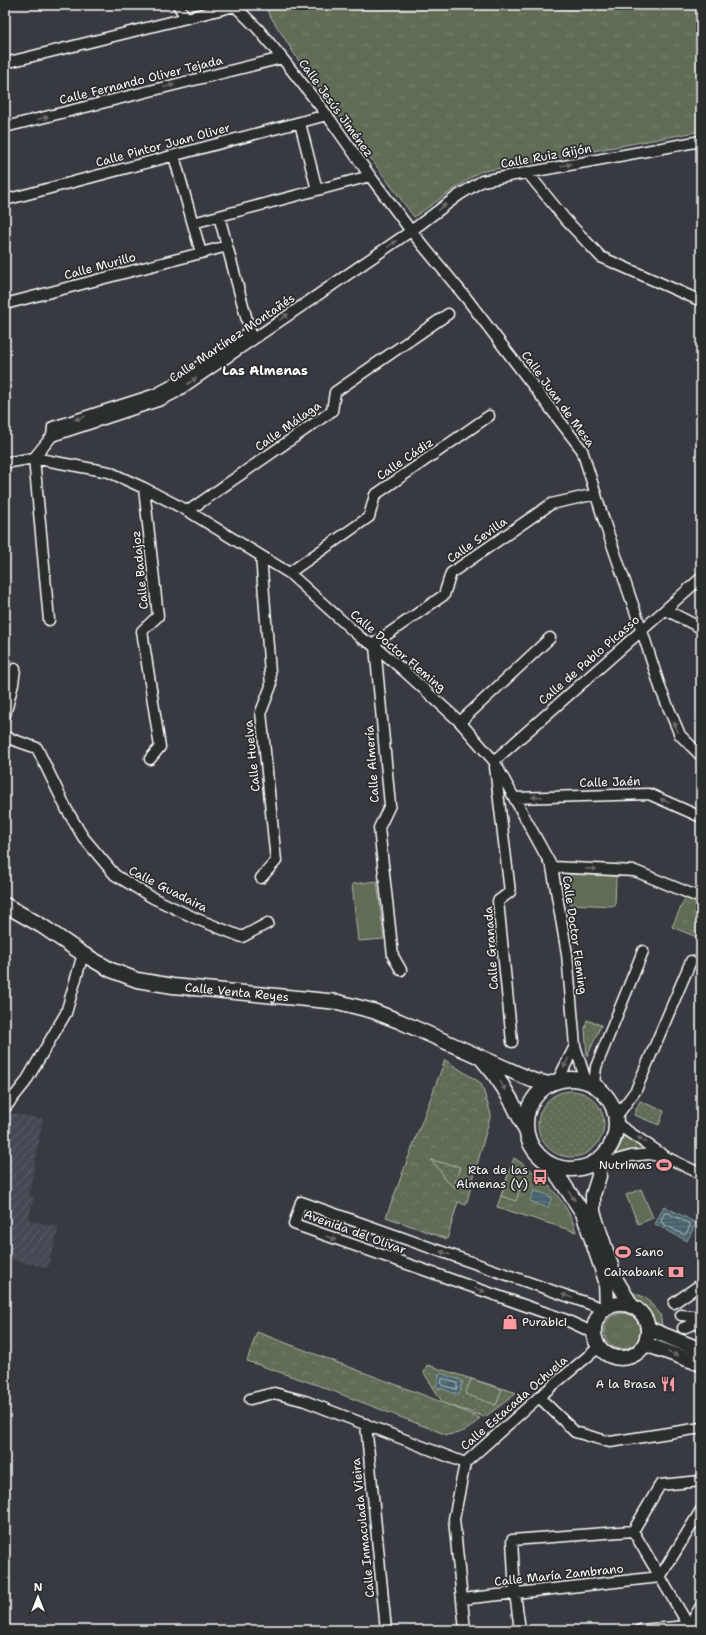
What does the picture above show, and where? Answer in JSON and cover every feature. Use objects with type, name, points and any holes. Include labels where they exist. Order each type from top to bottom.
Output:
[{"type":"main road","name":"Calle Venta Reyes","points":[[5,905],[42,926],[111,970],[137,980],[173,986],[338,1002],[373,1011],[532,1080],[553,1082]]},
{"type":"main road","name":"Calle Venta Reyes","points":[[479,1056],[495,1073],[515,1106],[526,1130]]},
{"type":"main road","points":[[572,1078],[590,1083],[604,1093],[612,1104],[617,1120],[612,1143],[599,1160],[587,1166],[575,1169],[562,1168],[550,1164],[539,1156],[530,1144],[526,1130],[526,1117],[530,1104],[538,1093],[553,1082],[572,1078]]},
{"type":"main road","points":[[599,1160],[599,1176],[593,1195],[594,1212],[615,1278],[631,1305]]},
{"type":"main road","points":[[550,1164],[583,1213],[606,1281],[605,1308]]},
{"type":"main road","points":[[623,1303],[631,1305],[643,1314],[647,1321],[648,1329],[645,1344],[640,1351],[632,1356],[623,1358],[606,1354],[599,1347],[594,1333],[594,1324],[598,1316],[605,1308],[614,1304],[623,1303]]},
{"type":"main road","points":[[648,1329],[701,1350]]},
{"type":"main road","points":[[645,1344],[701,1364]]},
{"type":"street","points":[[178,5],[186,18]]},
{"type":"street","points":[[5,63],[234,6]]},
{"type":"street","name":"Calle Jesús Jiménez","points":[[234,6],[258,29],[327,115],[411,231]]},
{"type":"street","name":"Calle Fernando Oliver Tejada","points":[[5,127],[282,58]]},
{"type":"street","name":"Calle Pintor Juan Oliver","points":[[5,200],[327,115]]},
{"type":"street","points":[[300,122],[317,190]]},
{"type":"street","name":"Calle Ruiz Gijón","points":[[411,231],[459,195],[482,180],[701,141]]},
{"type":"street","points":[[174,156],[201,253]]},
{"type":"street","points":[[527,172],[565,219],[601,258],[701,301]]},
{"type":"street","points":[[193,223],[370,176]]},
{"type":"street","points":[[219,216],[251,335]]},
{"type":"street","name":"Calle Martínez Montañés","points":[[34,458],[52,436],[161,400],[175,393],[251,335],[411,231]]},
{"type":"street","name":"Calle Juan de Mesa","points":[[411,231],[472,305],[582,450],[660,690],[680,735],[701,756]]},
{"type":"street","name":"Calle Murillo","points":[[5,304],[227,246]]},
{"type":"street","name":"Calle Málaga","points":[[188,511],[332,411],[335,392],[448,314]]},
{"type":"street","name":"Calle Cádiz","points":[[289,573],[369,517],[375,495],[489,416]]},
{"type":"street","points":[[34,458],[49,620]]},
{"type":"street","name":"Calle Doctor Fleming","points":[[5,463],[34,458],[110,472],[188,511],[289,573],[361,638],[374,646],[460,722],[494,761],[552,867],[567,954],[575,1046],[590,1083]]},
{"type":"street","name":"Calle Badajoz","points":[[144,488],[158,616],[142,631],[160,747],[150,758]]},
{"type":"street","name":"Calle Sevilla","points":[[374,646],[444,596],[451,573],[551,504],[596,494]]},
{"type":"street","name":"Calle Huelva","points":[[261,556],[272,686],[261,712],[276,861],[261,878]]},
{"type":"street","name":"Calle de Pablo Picasso","points":[[494,761],[701,578]]},
{"type":"street","points":[[666,610],[701,628]]},
{"type":"street","points":[[460,722],[550,638]]},
{"type":"street","name":"Calle Almería","points":[[374,646],[390,805],[379,828],[393,956],[401,970]]},
{"type":"street","points":[[5,715],[13,684],[15,669]]},
{"type":"street","name":"Calle Guadaira","points":[[5,737],[37,748],[67,810],[83,837],[114,876],[152,898],[197,919],[242,937],[268,923]]},
{"type":"street","name":"Calle Granada","points":[[494,761],[510,892],[498,901],[512,1042]]},
{"type":"street","name":"Calle Jaén","points":[[514,798],[649,794],[701,817]]},
{"type":"street","points":[[552,867],[634,871],[701,898]]},
{"type":"street","points":[[590,1083],[643,951]]},
{"type":"street","points":[[5,1108],[25,1084],[66,1013],[84,954]]},
{"type":"street","points":[[691,961],[636,1090],[617,1120],[666,1157],[701,1174]]},
{"type":"street","points":[[553,1082],[575,1046]]},
{"type":"street","points":[[599,1160],[613,1161],[631,1156],[649,1154],[666,1157]]},
{"type":"street","name":"Avenida del Olivar","points":[[594,1333],[566,1320],[294,1224],[301,1202],[605,1308]]},
{"type":"street","points":[[674,1304],[701,1284]]},
{"type":"street","points":[[681,1315],[701,1317]]},
{"type":"street","points":[[683,1328],[701,1320]]},
{"type":"street","name":"Calle Estacada Ochuela","points":[[465,1630],[454,1519],[465,1463],[539,1397],[599,1347]]},
{"type":"street","points":[[250,1399],[274,1393],[305,1402],[465,1463]]},
{"type":"street","points":[[539,1397],[575,1432],[610,1442],[701,1428]]},
{"type":"street","name":"Calle Inmaculada Vieira","points":[[366,1424],[386,1630]]},
{"type":"street","points":[[633,1531],[660,1485],[701,1481]]},
{"type":"street","points":[[660,1577],[701,1510]]},
{"type":"street","points":[[520,1630],[515,1593],[512,1540],[633,1531]]},
{"type":"street","points":[[633,1531],[660,1577],[693,1628]]},
{"type":"street","name":"Calle María Zambrano","points":[[462,1599],[660,1577]]},
{"type":"street","points":[[693,1628],[701,1606]]},
{"type":"street","points":[[640,1630],[693,1628]]},
{"type":"shaded area","points":[[5,1112],[43,1119],[29,1195],[34,1197],[28,1220],[59,1227],[48,1268],[9,1259],[5,1262]]},
{"type":"green space","points":[[286,5],[701,5],[701,131],[479,172],[414,217],[299,61],[267,11]]},
{"type":"green space","points":[[566,874],[616,876],[615,906],[570,904]]},
{"type":"green space","points":[[377,881],[384,939],[358,941],[352,884]]},
{"type":"green space","points":[[686,896],[701,902],[701,934],[699,938],[672,927]]},
{"type":"green space","points":[[587,1020],[601,1025],[587,1057],[585,1028]]},
{"type":"green space","points":[[445,1060],[481,1083],[491,1114],[466,1205],[458,1202],[447,1239],[386,1217]]},
{"type":"green space","points":[[571,1091],[583,1094],[594,1101],[601,1112],[604,1124],[601,1136],[594,1147],[583,1154],[571,1157],[559,1154],[548,1147],[541,1136],[538,1124],[541,1112],[548,1101],[559,1094]]},
{"type":"green space","points":[[640,1101],[664,1111],[659,1125],[634,1115]]},
{"type":"green space","points":[[623,1136],[649,1149],[635,1150],[615,1155],[622,1142]]},
{"type":"green space","points":[[514,1158],[534,1172],[560,1198],[572,1220],[576,1232],[497,1207]]},
{"type":"green space","points":[[431,1160],[460,1167],[456,1179],[456,1188],[443,1178],[442,1173]]},
{"type":"green space","points":[[511,1166],[526,1171],[516,1201],[501,1196]]},
{"type":"green space","points":[[641,1189],[653,1218],[638,1224],[626,1195]]},
{"type":"green space","points":[[627,1290],[646,1298],[660,1314],[662,1326],[675,1331],[676,1334],[658,1325],[641,1303],[631,1298]]},
{"type":"green space","points":[[626,1313],[635,1318],[639,1324],[639,1338],[635,1344],[626,1349],[618,1349],[609,1344],[605,1338],[604,1327],[609,1318],[615,1314]]},
{"type":"green space","points":[[257,1332],[480,1418],[465,1430],[447,1435],[317,1385],[247,1361]]},
{"type":"green space","points":[[427,1365],[517,1393],[485,1417],[443,1403],[424,1373]]},
{"type":"green space","points":[[471,1379],[502,1389],[496,1405],[465,1394]]},
{"type":"water","points":[[534,1190],[552,1197],[548,1208],[530,1201]]},
{"type":"water","points":[[664,1206],[696,1223],[687,1241],[655,1224]]},
{"type":"water","points":[[440,1373],[463,1381],[459,1395],[436,1387]]},
{"type":"place","name":"Nutrimas","points":[[664,1165]]},
{"type":"place","name":"Rta de las Almenas (V)","points":[[540,1177]]},
{"type":"place","name":"Sano","points":[[623,1252]]},
{"type":"place","name":"Caixabank","points":[[676,1272]]},
{"type":"place","name":"Purabici","points":[[510,1322]]},
{"type":"place","name":"A la Brasa","points":[[668,1384]]},
{"type":"district","name":"Las Almenas","points":[[265,370]]}]
